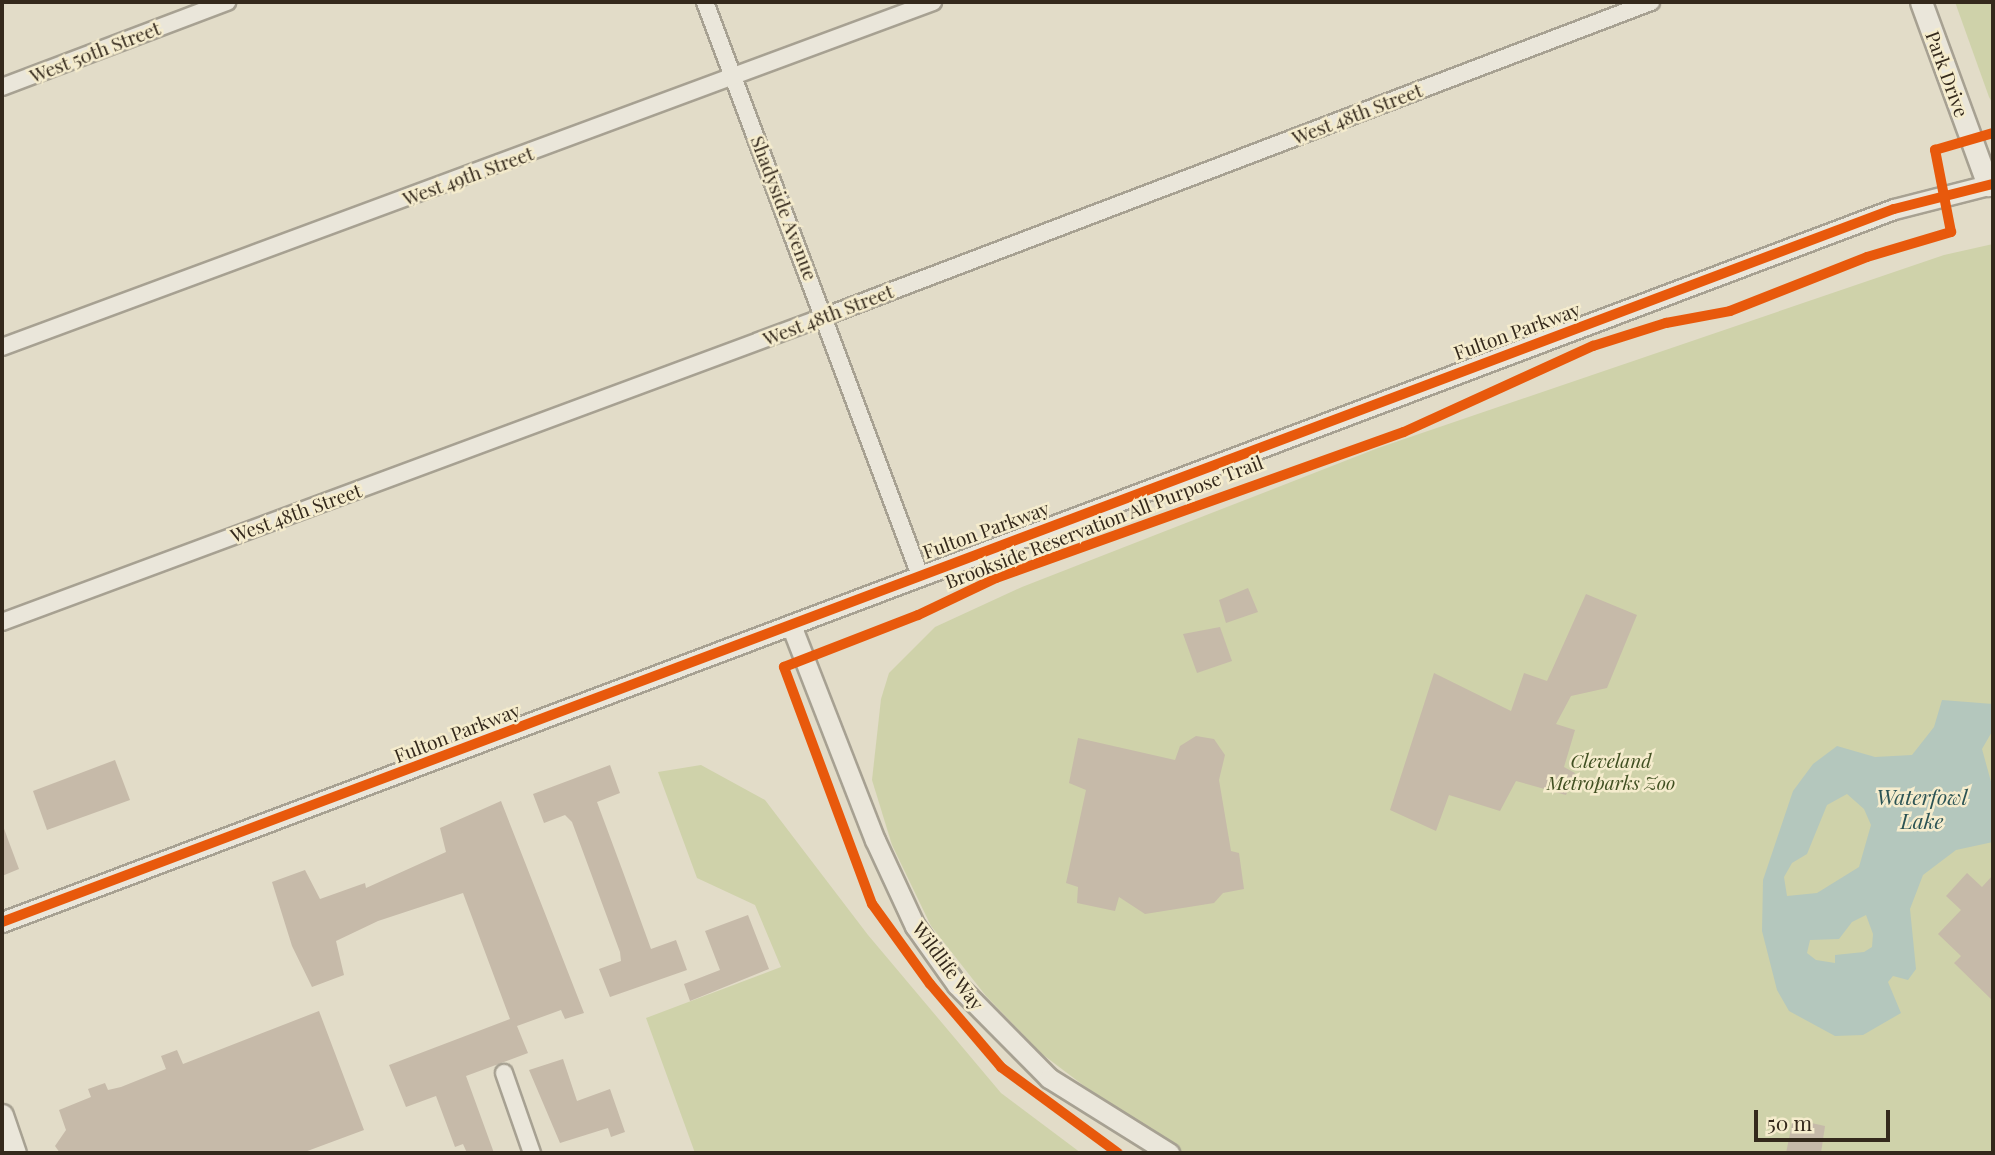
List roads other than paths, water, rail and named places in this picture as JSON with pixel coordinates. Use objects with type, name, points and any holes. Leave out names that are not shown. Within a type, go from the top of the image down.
[{"type":"main road","name":"Park Drive","points":[[1921,2],[1991,184]]},
{"type":"main road","points":[[2,1115],[15,1153]]},
{"type":"street","name":"West 50th Street","points":[[2,87],[227,2]]},
{"type":"street","name":"Shadyside Avenue","points":[[705,2],[826,316],[919,573]]},
{"type":"street","name":"West 49th Street","points":[[2,347],[734,78],[933,2]]},
{"type":"street","name":"West 48th Street","points":[[2,622],[826,316],[1651,2]]},
{"type":"street","name":"Fulton Parkway","points":[[2,922],[791,625],[919,573],[1894,209],[1991,184]]},
{"type":"street","name":"Wildlife Way","points":[[791,625],[875,840],[915,926],[957,985],[1049,1078],[1169,1153]]},
{"type":"street","points":[[503,1073],[532,1153]]},
{"type":"water","name":"Waterfowl Lake","points":[[1942,700],[1993,704],[1993,730],[1982,749],[1993,789],[1993,842],[1956,850],[1923,875],[1910,909],[1916,969],[1908,980],[1893,976],[1888,982],[1901,1013],[1863,1035],[1835,1036],[1789,1011],[1777,990],[1762,931],[1763,880],[1793,791],[1813,764],[1837,746],[1875,757],[1912,755],[1934,727]],"holes":[[[1847,794],[1864,809],[1871,825],[1859,867],[1817,893],[1787,896],[1784,877],[1792,863],[1807,854],[1827,805]],[[1866,915],[1873,934],[1872,947],[1864,952],[1835,955],[1835,963],[1816,960],[1807,953],[1810,940],[1839,939],[1852,922]]]},
{"type":"park label","name":"Cleveland Metroparks Zoo","points":[[1611,772]]}]
